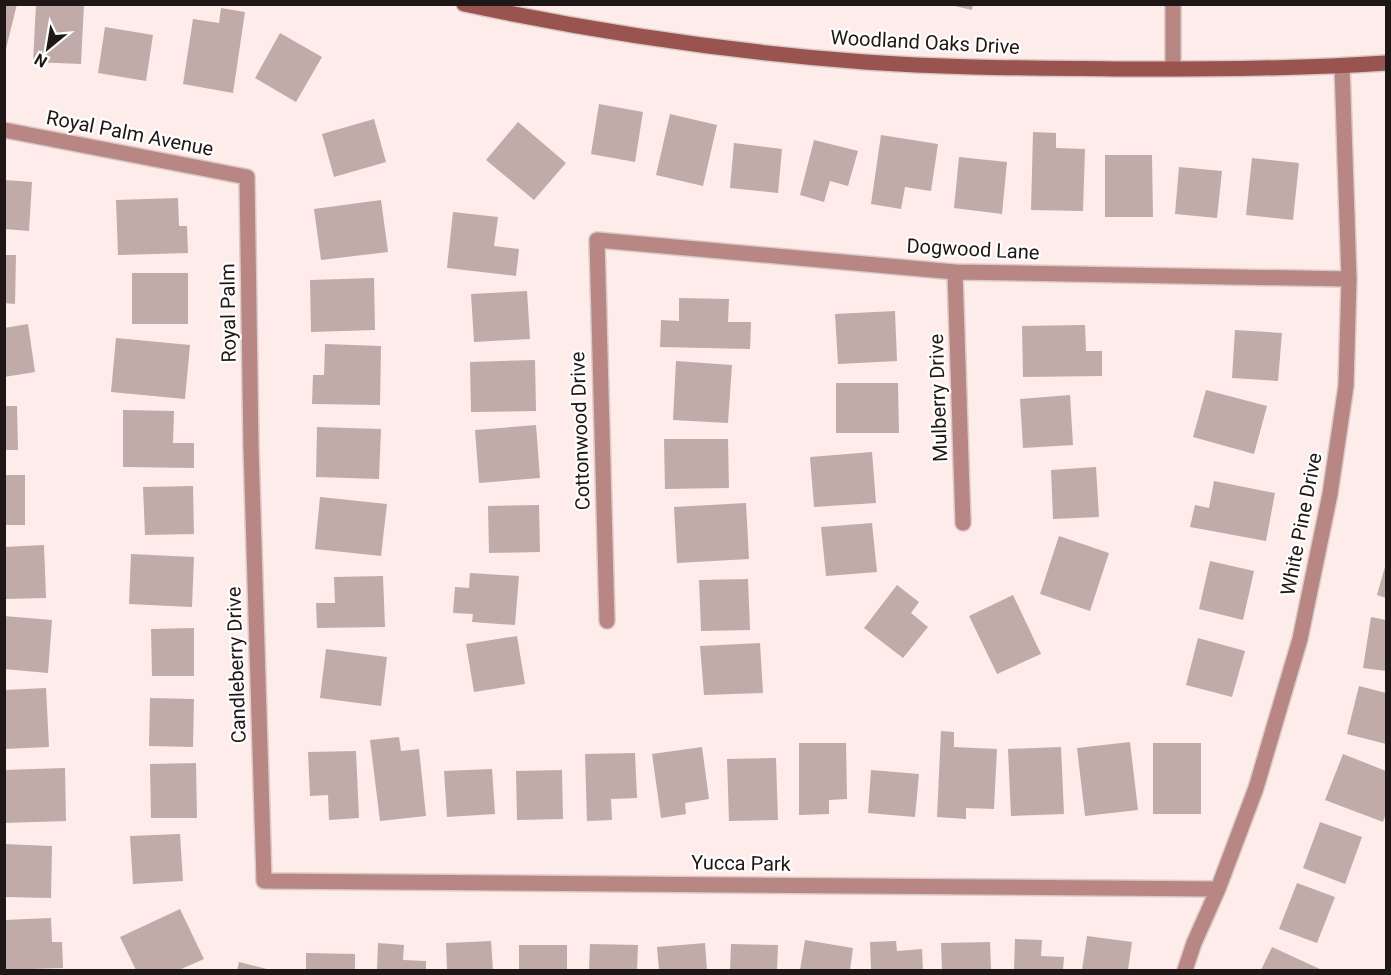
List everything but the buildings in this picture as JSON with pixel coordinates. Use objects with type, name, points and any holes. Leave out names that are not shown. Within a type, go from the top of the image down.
[{"type":"street","name":"Woodland Oaks Drive","points":[[464,4],[576,27],[713,46],[865,62],[1002,68],[1173,69],[1386,63]]},
{"type":"street","points":[[1173,4],[1173,69]]},
{"type":"street","name":"White Pine Drive","points":[[1185,970],[1256,788],[1302,628],[1330,494],[1346,386],[1349,279],[1342,66]]},
{"type":"street","name":"Royal Palm Avenue","points":[[4,129],[247,177]]},
{"type":"street","name":"Royal Palm","points":[[247,177],[251,447]]},
{"type":"street","name":"Dogwood Lane","points":[[597,240],[955,272],[1349,279]]},
{"type":"street","name":"Cottonwood Drive","points":[[597,240],[607,621]]},
{"type":"street","name":"Mulberry Drive","points":[[955,272],[963,523]]},
{"type":"street","name":"Candleberry Drive","points":[[251,447],[264,880]]},
{"type":"street","name":"Yucca Park","points":[[264,880],[1218,889]]}]
